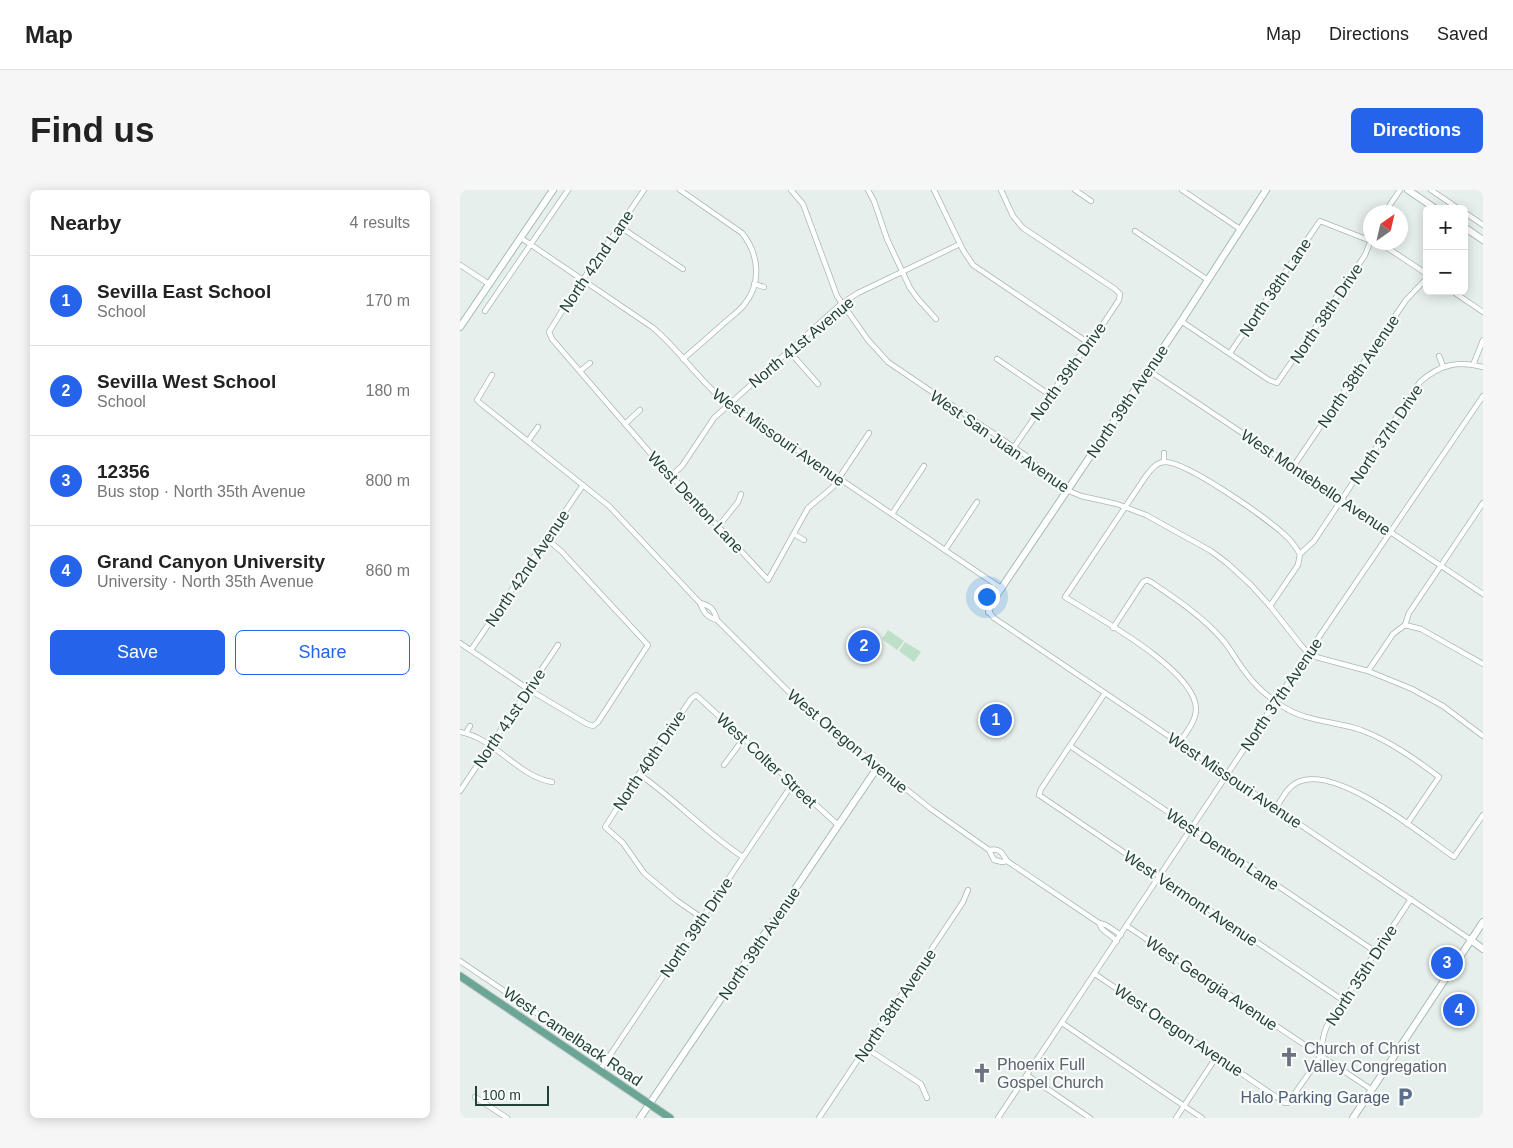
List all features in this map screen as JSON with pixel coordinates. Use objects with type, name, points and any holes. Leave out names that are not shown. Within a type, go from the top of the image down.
[{"type":"main road","name":"West Camelback Road","points":[[462,977],[670,1118]]},
{"type":"street","points":[[460,327],[553,190]]},
{"type":"street","points":[[485,312],[568,190]]},
{"type":"street","name":"North 42nd Lane","points":[[549,332],[644,190]]},
{"type":"street","points":[[680,190],[742,233],[750,242],[757,268],[753,291],[744,306],[683,359]]},
{"type":"street","name":"West San Juan Avenue","points":[[791,190],[803,204],[841,304],[868,340],[888,362],[1014,447],[1046,475],[1067,490],[1081,496],[1125,507],[1166,525],[1211,550],[1228,563],[1270,606],[1308,653],[1316,658],[1368,671],[1412,689],[1443,706],[1483,736]]},
{"type":"street","points":[[868,190],[874,201],[887,239],[903,272],[918,299],[936,319]]},
{"type":"street","points":[[934,190],[968,259],[980,270],[1090,344]]},
{"type":"street","name":"North 39th Drive","points":[[1001,190],[1013,216],[1023,228],[1120,294],[1119,300],[1090,344],[1068,368],[1014,447]]},
{"type":"street","points":[[1075,190],[1090,201]]},
{"type":"street","points":[[1182,190],[1240,229]]},
{"type":"street","name":"North 39th Avenue","points":[[989,612],[990,605],[1001,588],[1181,321],[1266,190]]},
{"type":"street","points":[[1390,205],[1400,190]]},
{"type":"street","points":[[1408,190],[1430,205]]},
{"type":"street","points":[[1431,190],[1453,205]]},
{"type":"street","points":[[1468,215],[1483,225]]},
{"type":"street","name":"North 38th Lane","points":[[1230,353],[1320,220],[1363,238]]},
{"type":"street","points":[[619,226],[683,270]]},
{"type":"street","points":[[1468,230],[1483,240]]},
{"type":"street","points":[[1135,231],[1208,280]]},
{"type":"street","name":"West Missouri Avenue","points":[[521,238],[652,327],[664,337],[712,391],[728,404],[1001,588]]},
{"type":"street","name":"North 41st Avenue","points":[[671,476],[682,466],[711,422],[728,404],[841,304],[858,293],[960,244]]},
{"type":"street","name":"North 38th Drive","points":[[1230,353],[1269,380],[1277,383],[1367,250]]},
{"type":"street","points":[[1391,250],[1423,271]]},
{"type":"street","points":[[460,265],[489,284]]},
{"type":"street","name":"North 38th Avenue","points":[[1293,467],[1406,300],[1423,282]]},
{"type":"street","points":[[754,284],[764,287]]},
{"type":"street","points":[[1458,295],[1483,312]]},
{"type":"street","points":[[1181,321],[1230,353]]},
{"type":"street","name":"West Denton Lane","points":[[549,332],[552,339],[625,424],[768,580],[794,534]]},
{"type":"street","points":[[1472,365],[1483,340]]},
{"type":"street","points":[[789,351],[818,384]]},
{"type":"street","points":[[1439,356],[1443,366],[1458,363],[1483,367]]},
{"type":"street","points":[[997,359],[1050,394]]},
{"type":"street","points":[[580,371],[590,363]]},
{"type":"street","name":"North 37th Drive","points":[[1270,606],[1298,565],[1300,554],[1314,541],[1420,382],[1443,366]]},
{"type":"street","name":"West Montebello Avenue","points":[[1148,370],[1483,594]]},
{"type":"street","name":"West Oregon Avenue","points":[[492,375],[477,400],[609,506],[700,603],[703,612],[708,617],[717,620],[794,696],[877,768],[931,810],[989,850],[994,860],[1007,861]]},
{"type":"street","name":"North 37th Avenue","points":[[998,1118],[1308,653],[1483,396]]},
{"type":"street","points":[[625,424],[640,410]]},
{"type":"street","points":[[528,441],[538,426]]},
{"type":"street","points":[[804,540],[794,534],[811,505],[830,490],[869,433]]},
{"type":"street","points":[[1164,453],[1164,462]]},
{"type":"street","points":[[1179,743],[1191,725],[1196,709],[1191,693],[1183,682],[1151,651],[1065,597],[1153,467],[1164,462],[1179,465],[1240,500],[1286,536],[1300,554]]},
{"type":"street","points":[[892,514],[924,466]]},
{"type":"street","name":"North 42nd Avenue","points":[[470,650],[583,485]]},
{"type":"street","points":[[718,527],[738,502],[741,494]]},
{"type":"street","points":[[944,550],[977,502]]},
{"type":"street","points":[[1368,671],[1394,634],[1406,626],[1409,613],[1483,503]]},
{"type":"street","points":[[1477,513],[1483,517]]},
{"type":"street","points":[[460,643],[528,689],[593,726],[609,706],[648,645],[562,552],[547,539]]},
{"type":"street","points":[[1113,628],[1143,582],[1147,580],[1186,606],[1214,630],[1230,649],[1246,674],[1260,690],[1276,702],[1291,712],[1306,718],[1342,725],[1379,738],[1405,753],[1439,777],[1407,824]]},
{"type":"street","name":"West Oregon Avenue","points":[[700,603],[710,606],[717,620]]},
{"type":"street","name":"West Missouri Avenue","points":[[989,612],[994,618],[1483,949]]},
{"type":"street","points":[[1406,626],[1421,629],[1483,664]]},
{"type":"street","name":"North 41st Drive","points":[[460,791],[558,645]]},
{"type":"street","points":[[1070,746],[1105,693]]},
{"type":"street","name":"West Colter Street","points":[[696,695],[838,825]]},
{"type":"street","name":"North 40th Drive","points":[[696,695],[691,699],[639,774],[605,827],[623,843],[644,873],[676,900],[702,918]]},
{"type":"street","points":[[1196,709],[1202,709]]},
{"type":"street","points":[[466,733],[470,726]]},
{"type":"street","points":[[460,732],[472,735],[536,777],[552,782]]},
{"type":"street","points":[[724,765],[744,738]]},
{"type":"street","name":"West Denton Lane","points":[[1070,746],[1376,952]]},
{"type":"street","name":"West Vermont Avenue","points":[[1070,746],[1041,789],[1039,795],[1344,1001]]},
{"type":"street","name":"North 39th Avenue","points":[[640,1118],[877,768]]},
{"type":"street","points":[[639,774],[662,791],[720,842],[743,857]]},
{"type":"street","points":[[1299,774],[1301,781]]},
{"type":"street","points":[[1276,808],[1295,783],[1316,778],[1350,789],[1373,801],[1454,858],[1483,815]]},
{"type":"street","name":"North 39th Drive","points":[[600,1070],[793,783]]},
{"type":"street","name":"West Oregon Avenue","points":[[989,850],[998,850],[1003,853],[1007,861],[1099,923],[1106,925],[1121,935]]},
{"type":"street","name":"North 38th Avenue","points":[[820,1118],[963,902],[968,890]]},
{"type":"street","name":"North 35th Drive","points":[[1288,1103],[1320,1055],[1325,1029],[1411,899]]},
{"type":"street","points":[[1353,1118],[1483,922]]},
{"type":"street","name":"West Oregon Avenue","points":[[1099,923],[1102,929],[1117,940]]},
{"type":"street","name":"West Georgia Avenue","points":[[1127,926],[1372,1090]]},
{"type":"street","name":"West Camelback Road","points":[[460,961],[606,1060]]},
{"type":"street","points":[[462,977],[471,968]]},
{"type":"street","name":"West Oregon Avenue","points":[[1095,974],[1285,1103],[1288,1103]]},
{"type":"street","points":[[1062,1023],[1202,1118]]},
{"type":"street","points":[[866,1048],[921,1084],[927,1098]]},
{"type":"street","points":[[1176,1118],[1218,1056]]},
{"type":"street","points":[[1027,1075],[1090,1118]]},
{"type":"street","points":[[475,1097],[507,1118]]},
{"type":"street","points":[[497,1118],[500,1113]]},
{"type":"green space","points":[[888,630],[904,641],[897,650],[882,639]]},
{"type":"green space","points":[[905,642],[921,652],[914,662],[899,651]]},
{"type":"place","name":"Sevilla West School","points":[[864,646]]},
{"type":"place","name":"Sevilla East School","points":[[996,720]]},
{"type":"place","name":"12356","points":[[1447,963]]},
{"type":"place","name":"Grand Canyon University","points":[[1459,1010]]},
{"type":"place","name":"Church of Christ Valley Congregation","points":[[1289,1057]]},
{"type":"place","name":"Phoenix Full Gospel Church","points":[[982,1073]]},
{"type":"place","name":"Halo Parking Garage","points":[[1405,1097]]}]
